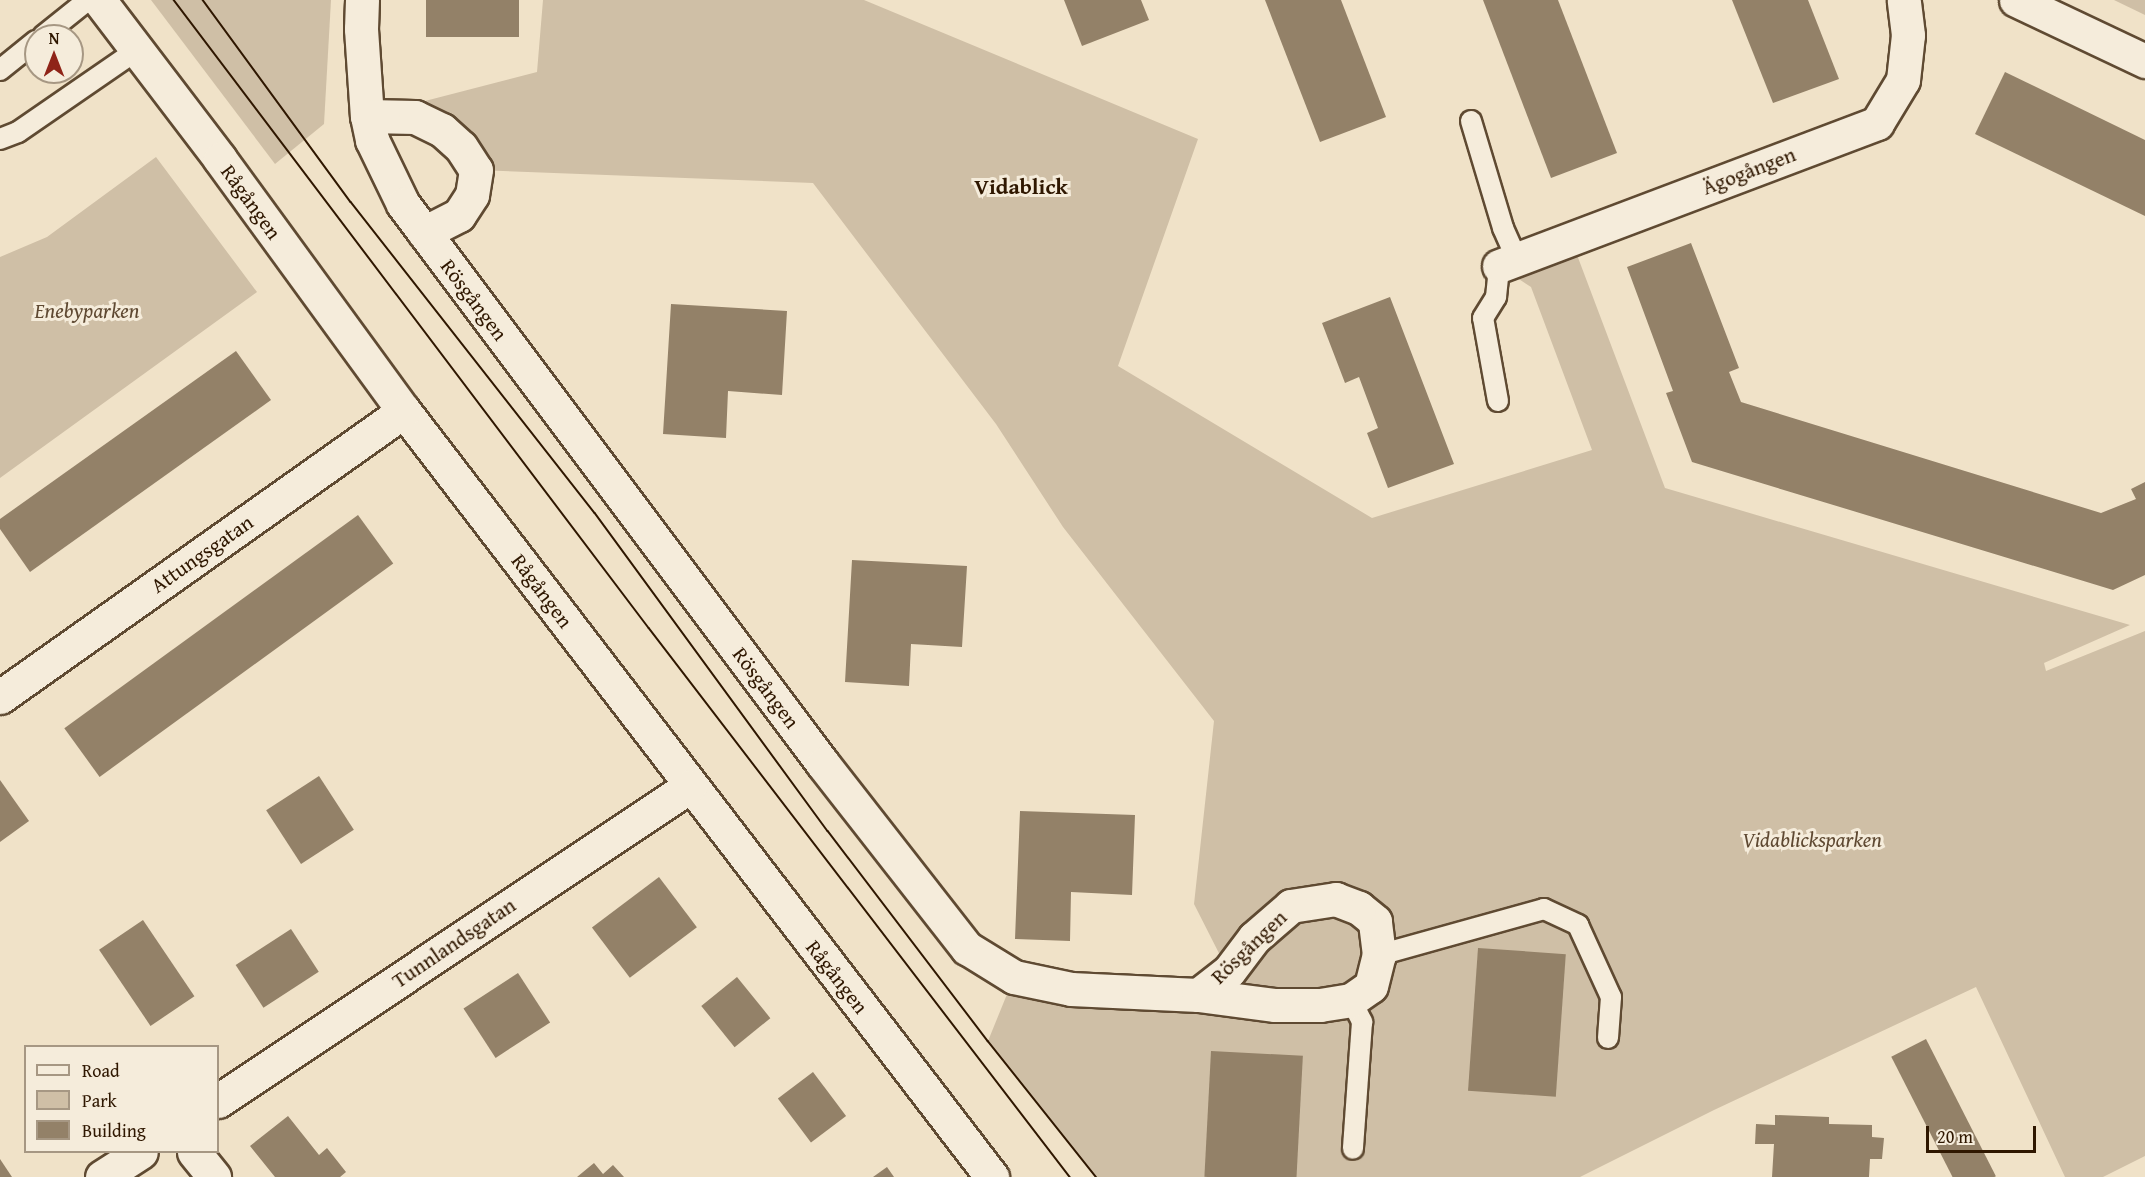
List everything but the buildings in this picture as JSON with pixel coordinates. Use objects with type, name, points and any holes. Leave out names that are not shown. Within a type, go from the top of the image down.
[{"type":"street","name":"Rågången","points":[[99,0],[404,411],[992,1177]]},
{"type":"street","name":"Rösgången","points":[[362,0],[361,29],[367,116],[372,141],[403,204],[823,764],[967,948],[1014,977],[1071,989],[1198,995],[1275,1005],[1320,1005],[1351,1000],[1371,986],[1379,955],[1375,921],[1359,908],[1336,899],[1291,906],[1254,938],[1229,971],[1198,995]]},
{"type":"street","name":"Ägogången","points":[[1508,263],[1877,123],[1903,80],[1908,35],[1904,0]]},
{"type":"street","points":[[2016,0],[2145,61]]},
{"type":"street","points":[[367,116],[416,117],[442,130],[461,147],[476,170],[471,195],[459,215],[424,233]]},
{"type":"street","name":"Attungsgatan","points":[[0,697],[404,411]]},
{"type":"street","name":"Tunnlandsgatan","points":[[219,1100],[690,786]]},
{"type":"street","points":[[102,1177],[139,1153]]},
{"type":"street","points":[[195,1153],[214,1177]]},
{"type":"lane","points":[[58,24],[88,0]]},
{"type":"lane","points":[[0,139],[18,132],[137,50]]},
{"type":"lane","points":[[0,70],[24,51]]},
{"type":"lane","points":[[1471,121],[1503,228],[1508,263],[1496,297],[1483,318],[1498,401]]},
{"type":"lane","points":[[1379,955],[1544,909],[1578,925],[1611,997],[1608,1038]]},
{"type":"lane","points":[[1351,1000],[1362,1022],[1353,1149]]},
{"type":"green space","points":[[151,0],[331,0],[324,124],[275,164]]},
{"type":"green space","name":"Vidablicksparken","points":[[543,0],[864,0],[1198,139],[1118,366],[1372,518],[1592,450],[1531,287],[1499,266],[1571,239],[1665,488],[2130,625],[2044,663],[2046,671],[2145,631],[2145,1156],[2103,1177],[2065,1177],[1976,987],[1714,1110],[1580,1177],[1096,1177],[988,1041],[1014,977],[1197,995],[1228,971],[1194,904],[1214,721],[1063,527],[996,424],[813,183],[476,170],[461,147],[367,116],[537,72]]},
{"type":"green space","points":[[2114,0],[2145,0],[2145,15]]},
{"type":"green space","name":"Enebyparken","points":[[156,157],[257,292],[0,478],[0,257],[47,237]]},
{"type":"tram line","points":[[174,0],[649,628],[1070,1177]]},
{"type":"tram line","points":[[203,0],[351,202],[595,513],[828,831],[988,1041],[1096,1177]]},
{"type":"district","name":"Vidablick","points":[[1021,187]]}]
